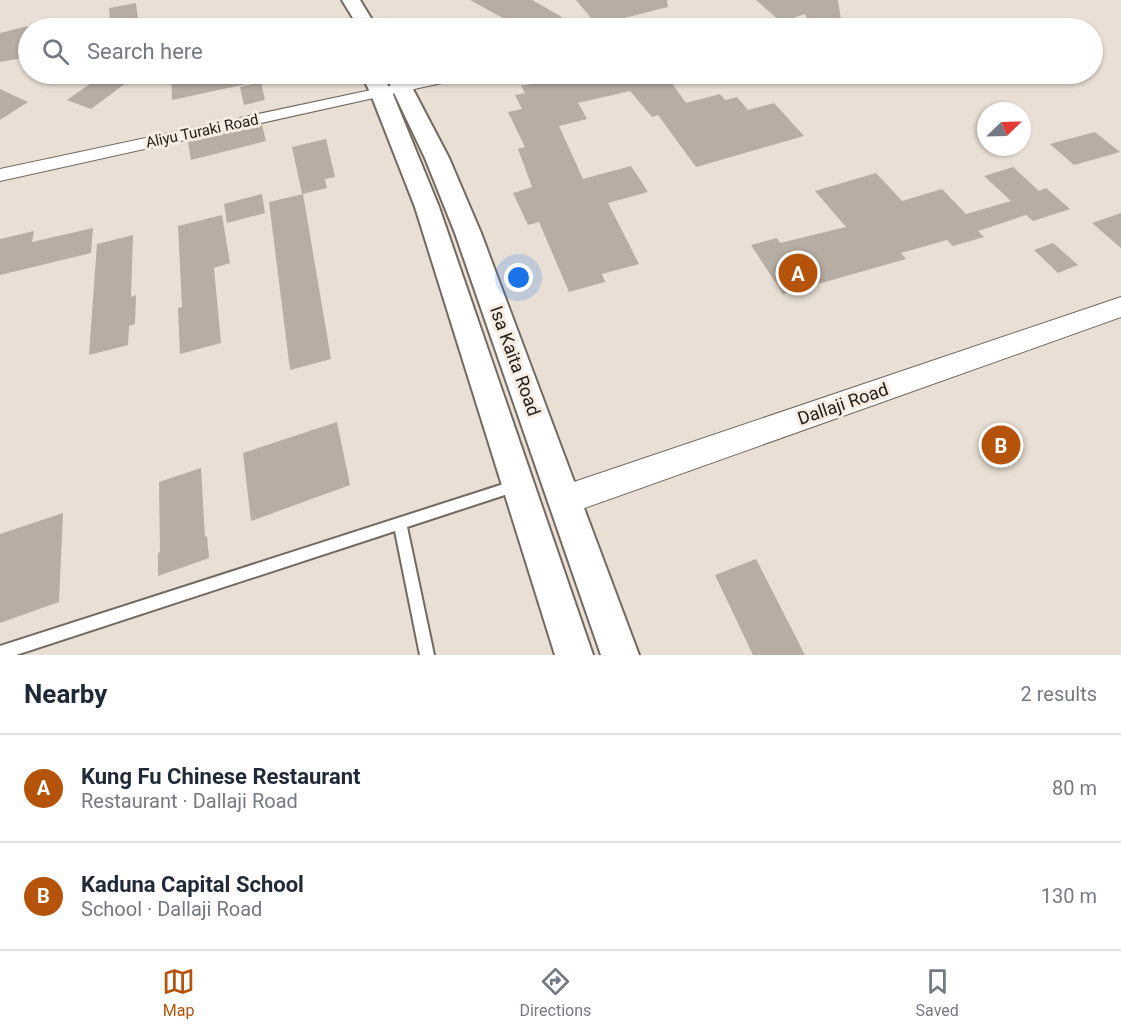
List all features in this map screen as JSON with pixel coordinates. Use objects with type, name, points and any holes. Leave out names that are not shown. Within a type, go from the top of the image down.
[{"type":"main road","points":[[351,0],[362,18]]},
{"type":"main road","name":"Isa Kaita Road","points":[[388,84],[574,655]]},
{"type":"main road","name":"Isa Kaita Road","points":[[388,84],[437,158],[468,233],[620,655]]},
{"type":"street","name":"Aliyu Turaki Road","points":[[0,175],[379,84]]},
{"type":"street","name":"Dallaji Road","points":[[565,500],[1121,307]]},
{"type":"lane","points":[[0,653],[519,485]]},
{"type":"lane","points":[[400,523],[427,655]]},
{"type":"building","points":[[470,0],[532,0],[562,17],[560,18],[503,18]]},
{"type":"building","points":[[576,0],[667,0],[668,7],[625,18],[591,18]]},
{"type":"building","points":[[756,0],[838,0],[841,18],[807,18],[805,14],[793,18],[776,18]]},
{"type":"building","points":[[136,3],[138,18],[110,18],[109,8]]},
{"type":"building","points":[[18,28],[18,59],[0,62],[0,33]]},
{"type":"building","points":[[90,84],[125,84],[91,109],[67,100]]},
{"type":"building","points":[[171,84],[247,84],[172,100]]},
{"type":"building","points":[[261,84],[265,100],[244,105],[240,87]]},
{"type":"building","points":[[531,84],[672,84],[686,103],[720,94],[725,100],[737,97],[748,110],[774,103],[804,136],[696,167],[658,115],[652,117],[630,91],[578,103],[587,119],[559,126],[583,179],[631,166],[648,192],[608,203],[639,264],[602,274],[605,282],[569,292],[539,222],[528,225],[513,193],[532,187],[518,149],[525,147],[508,112],[522,109],[515,95],[525,93],[521,86]]},
{"type":"building","points":[[0,89],[28,102],[0,120]]},
{"type":"building","points":[[262,125],[266,141],[191,160],[188,142]]},
{"type":"building","points":[[1095,132],[1120,152],[1074,165],[1050,144]]},
{"type":"building","points":[[326,139],[335,177],[325,179],[327,188],[302,194],[292,147]]},
{"type":"building","points":[[1013,167],[1039,191],[1046,188],[1070,209],[1033,221],[1026,215],[978,231],[984,237],[953,246],[947,240],[901,253],[906,259],[783,294],[751,245],[777,238],[780,243],[846,227],[815,191],[876,173],[902,201],[942,189],[966,214],[1011,201],[984,176]]},
{"type":"building","points":[[262,194],[265,213],[227,223],[224,204]]},
{"type":"building","points":[[303,194],[331,359],[290,370],[269,202]]},
{"type":"building","points":[[1121,213],[1121,248],[1092,223]]},
{"type":"building","points":[[222,215],[230,263],[214,268],[221,343],[180,354],[178,308],[182,307],[178,226]]},
{"type":"building","points":[[93,228],[91,253],[0,275],[0,239],[34,231],[32,242]]},
{"type":"building","points":[[133,235],[131,297],[136,295],[135,324],[129,326],[128,345],[89,355],[97,244]]},
{"type":"building","points":[[1053,243],[1078,265],[1058,273],[1034,250]]},
{"type":"building","points":[[337,422],[350,485],[251,521],[243,453]]},
{"type":"building","points":[[201,468],[205,537],[207,536],[209,558],[158,576],[159,482]]},
{"type":"building","points":[[63,513],[59,602],[0,623],[0,534]]},
{"type":"building","points":[[756,559],[805,655],[753,655],[715,575]]},
{"type":"place","name":"Kung Fu Chinese Restaurant","points":[[798,273]]},
{"type":"place","name":"Kaduna Capital School","points":[[1001,445]]}]
